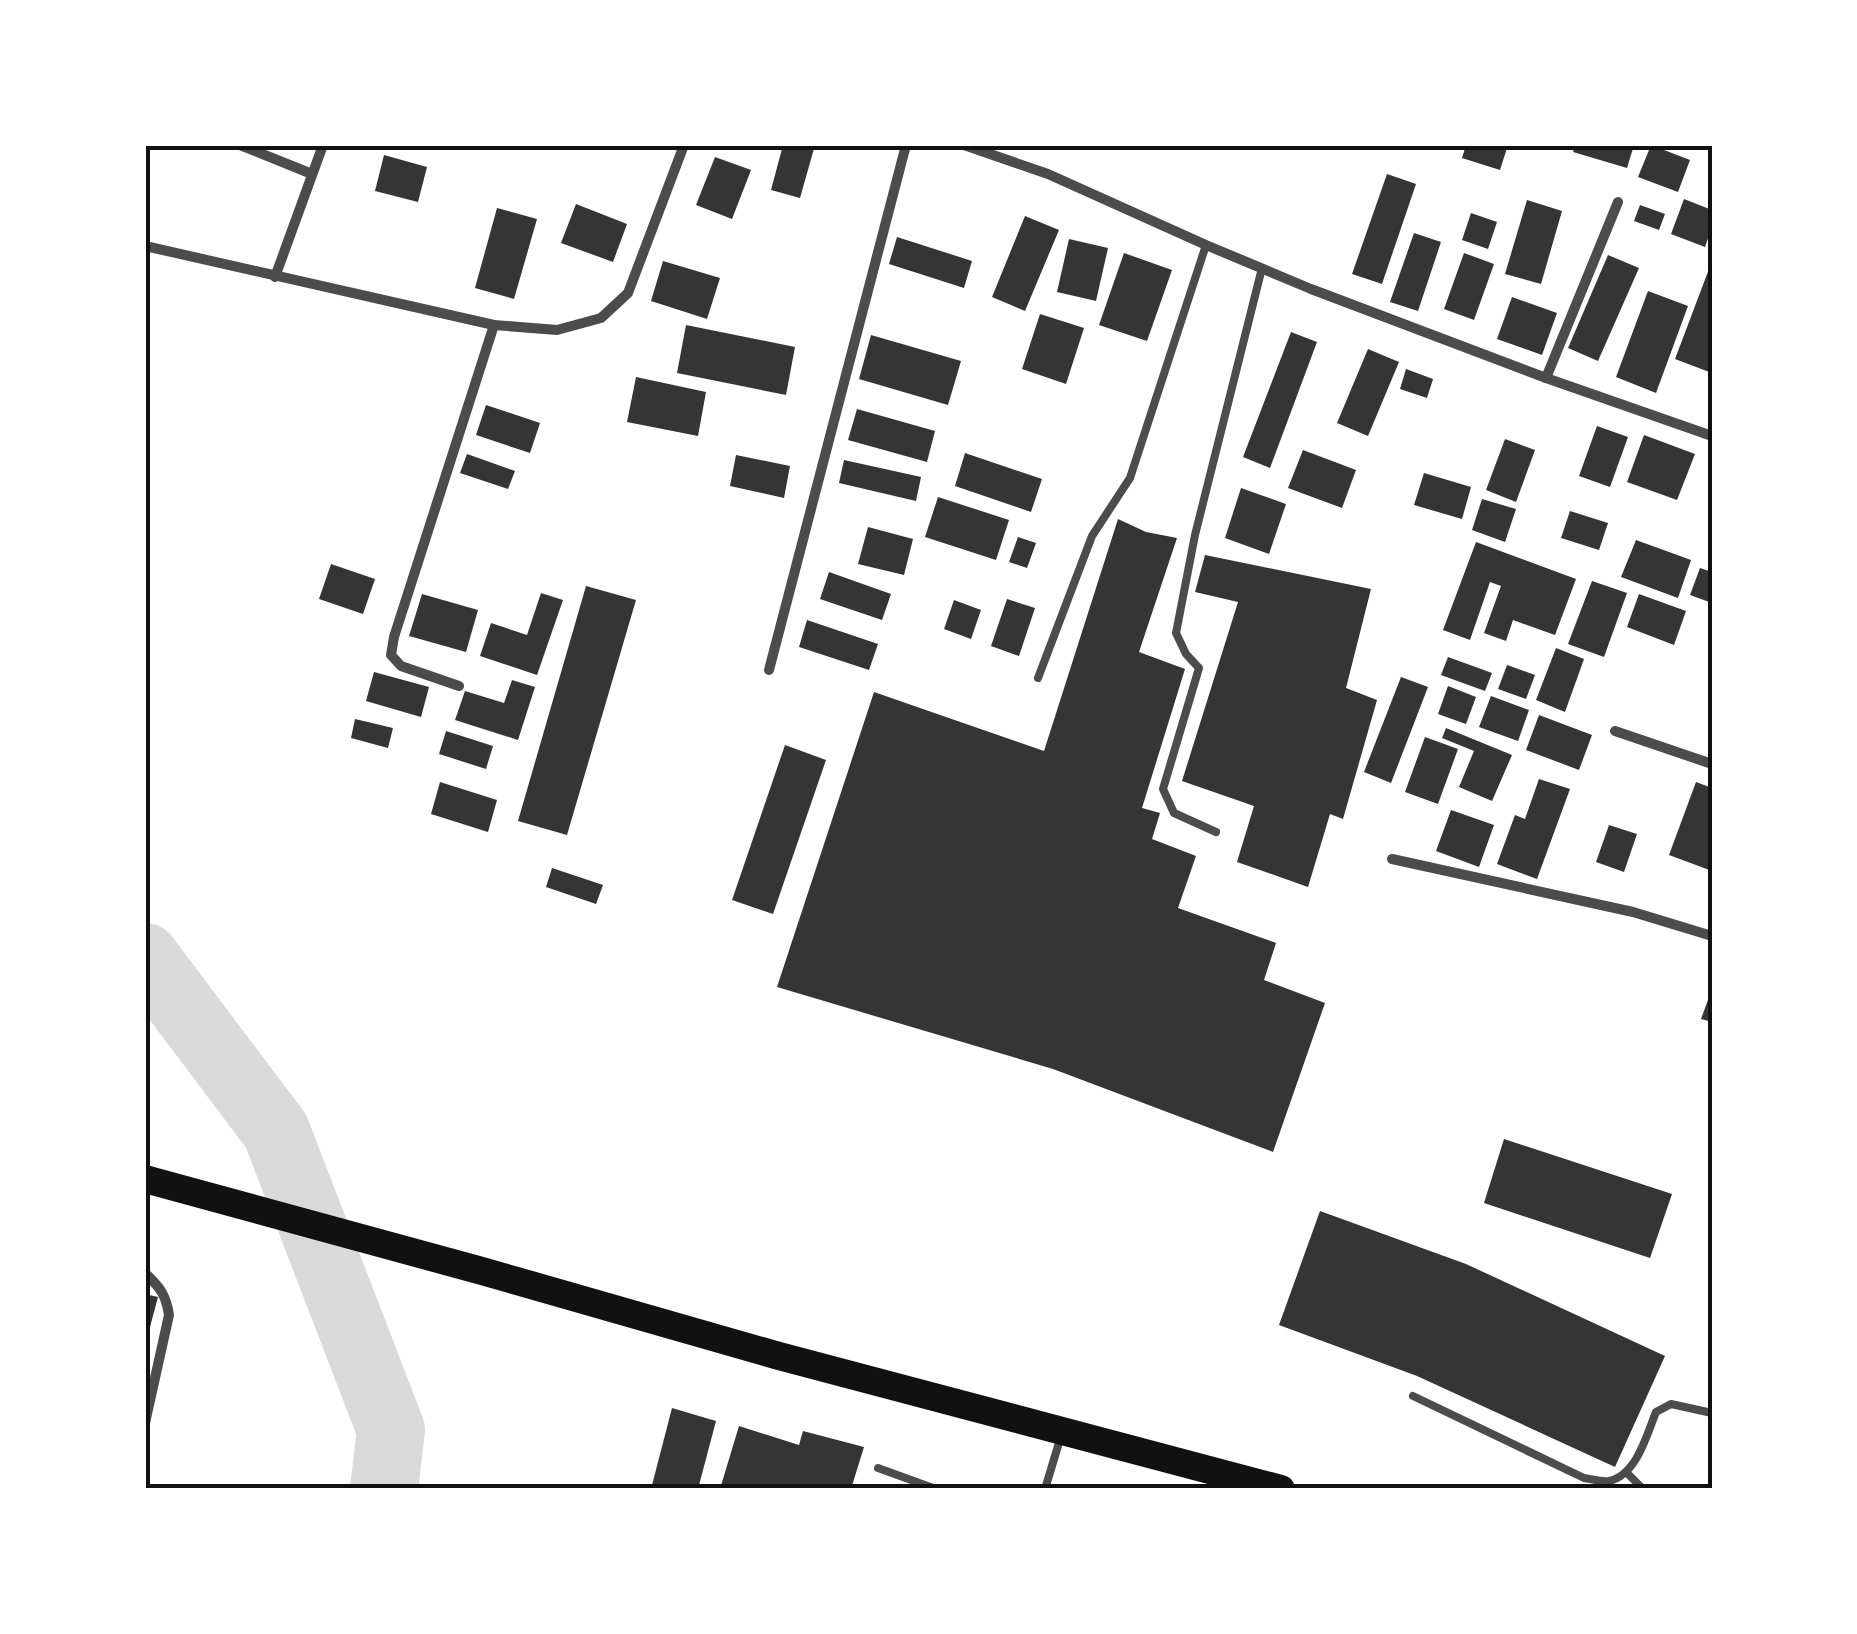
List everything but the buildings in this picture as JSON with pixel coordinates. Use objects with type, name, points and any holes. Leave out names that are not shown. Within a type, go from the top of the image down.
[{"type":"highway","points":[[145,1180],[1062,1431],[1216,1480],[1274,1488]]},
{"type":"street","points":[[240,145],[312,174]]},
{"type":"street","points":[[274,277],[323,145]]},
{"type":"street","points":[[145,246],[494,325],[557,330],[602,318],[628,293],[684,145]]},
{"type":"street","points":[[769,670],[906,145]]},
{"type":"street","points":[[964,145],[1048,174],[1262,268],[1546,378],[1712,436]]},
{"type":"street","points":[[1546,378],[1618,202]]},
{"type":"street","points":[[459,686],[401,666],[391,656],[494,325]]},
{"type":"street","points":[[1615,731],[1712,764]]},
{"type":"street","points":[[1392,859],[1633,912],[1712,936]]},
{"type":"street","points":[[145,1273],[162,1289],[169,1315],[145,1424]]},
{"type":"lane","points":[[1038,678],[1092,536],[1130,478],[1206,245]]},
{"type":"lane","points":[[1216,832],[1174,813],[1163,789],[1199,668],[1176,634],[1194,535],[1262,268]]},
{"type":"lane","points":[[1414,1396],[1584,1478],[1608,1481],[1626,1472],[1656,1412],[1671,1404],[1712,1413]]},
{"type":"lane","points":[[1045,1489],[1062,1431]]},
{"type":"lane","points":[[878,1468],[936,1489]]},
{"type":"lane","points":[[1626,1472],[1643,1489]]},
{"type":"waterway","points":[[145,957],[276,1131],[391,1430],[384,1489]]}]
